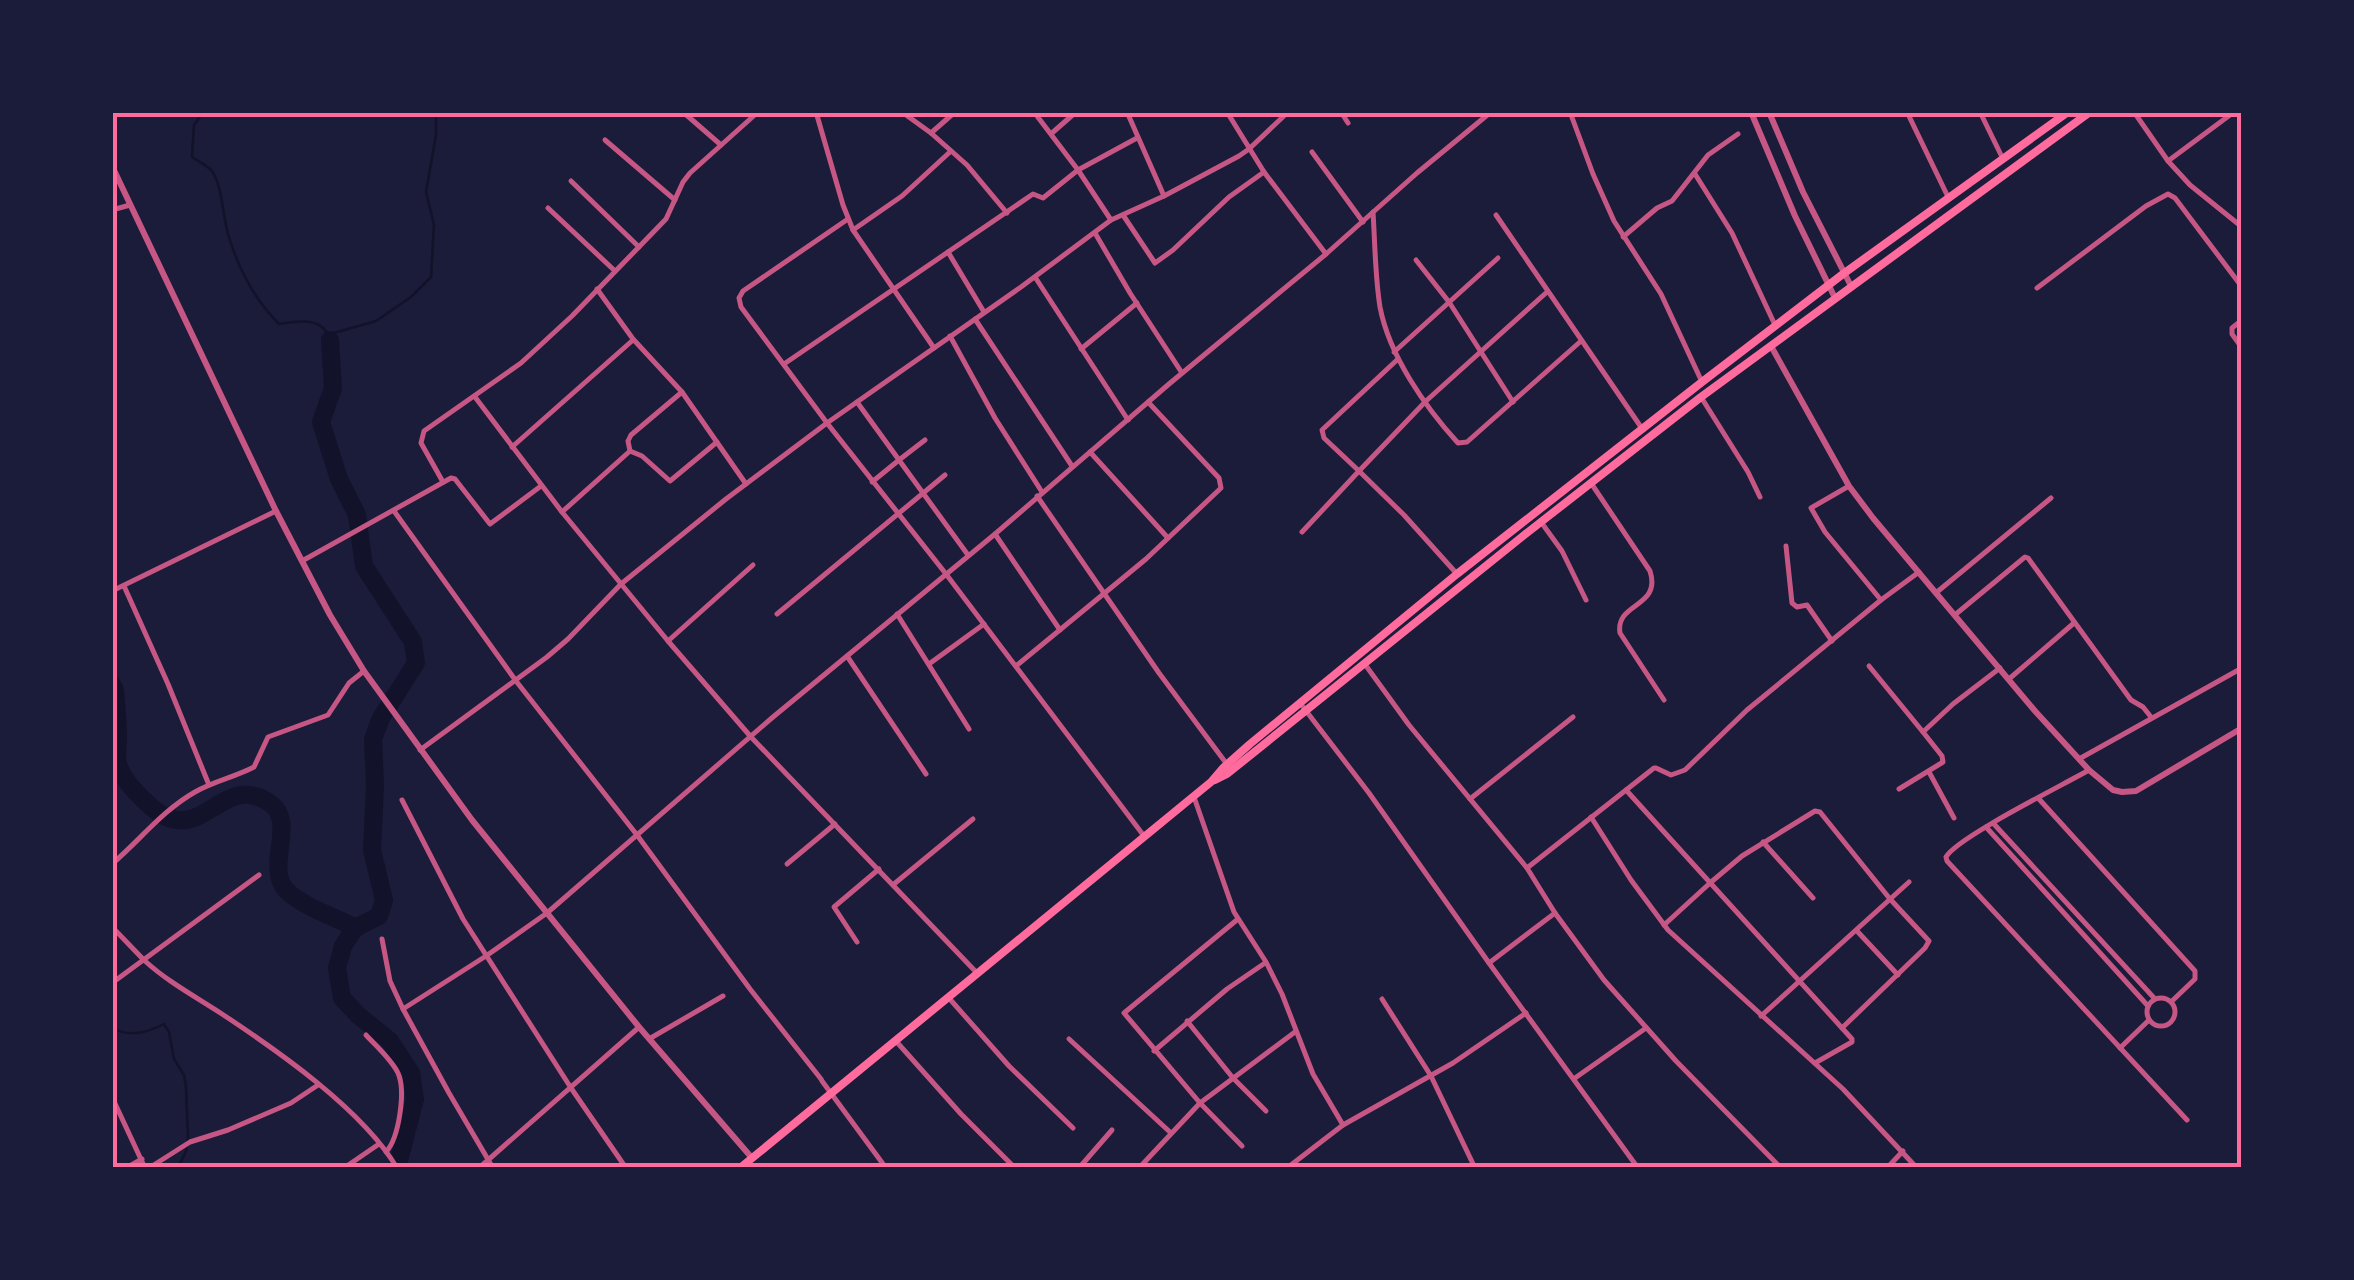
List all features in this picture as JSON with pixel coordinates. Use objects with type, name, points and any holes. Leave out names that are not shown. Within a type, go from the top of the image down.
[{"type":"main road","points":[[1211,782],[1227,774],[1457,574],[1591,483],[1700,397],[2090,112]]},
{"type":"main road","points":[[740,1168],[1211,782],[1227,764],[1364,663],[1541,522],[1552,507],[1702,382],[2063,114]]},
{"type":"main road","points":[[752,1158],[761,1168]]},
{"type":"street","points":[[683,112],[721,145]]},
{"type":"street","points":[[443,482],[422,443],[426,429],[521,363],[666,219],[690,174],[758,112]]},
{"type":"street","points":[[816,112],[853,230],[934,348]]},
{"type":"street","points":[[902,112],[978,176],[1007,213]]},
{"type":"street","points":[[931,134],[955,112]]},
{"type":"street","points":[[1034,112],[1112,220]]},
{"type":"street","points":[[1051,134],[1076,112]]},
{"type":"street","points":[[1127,112],[1164,196]]},
{"type":"street","points":[[1227,112],[1264,172],[1326,254]]},
{"type":"street","points":[[420,750],[568,639],[621,584],[826,422],[1112,220],[1249,149],[1288,112]]},
{"type":"street","points":[[1341,112],[1348,123]]},
{"type":"street","points":[[403,1009],[547,913],[1491,112]]},
{"type":"street","points":[[1570,112],[1593,174],[1623,237],[1661,294],[1702,382]]},
{"type":"street","points":[[1751,112],[1835,298]]},
{"type":"street","points":[[1769,112],[1850,286]]},
{"type":"street","points":[[1906,112],[1949,199]]},
{"type":"street","points":[[1980,112],[2003,159]]},
{"type":"street","points":[[2134,112],[2168,161],[2206,200],[2242,227]]},
{"type":"street","points":[[2168,161],[2234,112],[2242,122]]},
{"type":"street","points":[[1623,237],[1656,208],[1672,201],[1708,155],[1738,134]]},
{"type":"street","points":[[784,364],[1033,194],[1043,198],[1078,170],[1137,138]]},
{"type":"street","points":[[605,140],[675,200]]},
{"type":"street","points":[[853,230],[902,196],[951,151]]},
{"type":"street","points":[[1312,152],[1363,222]]},
{"type":"street","points":[[112,166],[276,511],[364,671],[472,820],[649,1040],[752,1158]]},
{"type":"street","points":[[1123,215],[1155,263],[1264,172]]},
{"type":"street","points":[[1695,174],[1732,233],[1776,326]]},
{"type":"street","points":[[571,181],[638,247]]},
{"type":"street","points":[[2037,288],[2165,194],[2174,198],[2242,288]]},
{"type":"street","points":[[112,210],[130,205]]},
{"type":"street","points":[[548,208],[615,271]]},
{"type":"street","points":[[1374,212],[1380,306],[1396,356],[1456,442],[1467,442],[1581,341]]},
{"type":"street","points":[[1496,215],[1643,430]]},
{"type":"street","points":[[848,219],[743,291],[739,298],[747,318],[1144,836]]},
{"type":"street","points":[[1095,233],[1182,372]]},
{"type":"street","points":[[948,252],[984,312]]},
{"type":"street","points":[[1457,574],[1324,438],[1322,430],[1498,258]]},
{"type":"street","points":[[1416,260],[1449,302],[1513,402]]},
{"type":"street","points":[[1035,277],[1128,420]]},
{"type":"street","points":[[597,289],[633,339],[682,392],[746,484]]},
{"type":"street","points":[[1302,532],[1426,402],[1548,292]]},
{"type":"street","points":[[1081,349],[1137,304]]},
{"type":"street","points":[[975,319],[1072,466]]},
{"type":"street","points":[[2242,320],[2232,328],[2232,334],[2242,348]]},
{"type":"street","points":[[950,336],[1040,494],[1159,673],[1227,764]]},
{"type":"street","points":[[512,447],[633,339]]},
{"type":"street","points":[[1772,346],[1849,486],[2000,668],[2103,783],[2122,792],[2143,788],[2242,728]]},
{"type":"street","points":[[630,451],[630,436],[682,392]]},
{"type":"street","points":[[475,397],[562,512],[751,737],[978,973]]},
{"type":"street","points":[[1700,397],[1760,497]]},
{"type":"street","points":[[857,402],[968,555]]},
{"type":"street","points":[[1016,666],[1169,539],[1222,485],[1148,402]]},
{"type":"street","points":[[872,482],[925,440]]},
{"type":"street","points":[[630,451],[642,456],[670,481],[718,442]]},
{"type":"street","points":[[562,512],[630,451]]},
{"type":"street","points":[[1090,452],[1169,539]]},
{"type":"street","points":[[777,614],[945,475]]},
{"type":"street","points":[[302,560],[451,478],[490,524],[541,486]]},
{"type":"street","points":[[1591,483],[1650,571],[1653,580],[1648,597],[1620,620],[1619,626],[1664,700]]},
{"type":"street","points":[[1849,486],[1811,508],[1825,532],[1881,600]]},
{"type":"street","points":[[1937,592],[2052,498]]},
{"type":"street","points":[[112,591],[276,511]]},
{"type":"street","points":[[394,511],[516,681],[637,835],[886,1168]]},
{"type":"street","points":[[1541,522],[1562,551],[1586,600]]},
{"type":"street","points":[[995,534],[1060,630]]},
{"type":"street","points":[[1786,546],[1792,603],[1797,607],[1808,604],[1832,642]]},
{"type":"street","points":[[1956,614],[2026,557],[2030,559],[2130,700],[2143,706],[2151,717]]},
{"type":"street","points":[[668,641],[753,565]]},
{"type":"street","points":[[1527,868],[1655,768],[1671,775],[1686,770],[1747,710],[1919,572]]},
{"type":"street","points":[[124,586],[209,784]]},
{"type":"street","points":[[898,614],[969,729]]},
{"type":"street","points":[[930,664],[984,624]]},
{"type":"street","points":[[2009,678],[2074,624]]},
{"type":"street","points":[[847,656],[926,774]]},
{"type":"street","points":[[1364,663],[1409,726],[1527,868],[1604,980],[1781,1168]]},
{"type":"street","points":[[1869,666],[1943,760],[1941,765],[1899,788]]},
{"type":"street","points":[[1923,732],[2000,668]]},
{"type":"street","points":[[2079,759],[2242,668]]},
{"type":"street","points":[[112,864],[168,810],[209,784],[254,767],[265,740],[273,734],[328,715],[349,683],[364,671]]},
{"type":"street","points":[[1303,706],[1370,793],[1638,1168]]},
{"type":"street","points":[[1470,799],[1574,717]]},
{"type":"street","points":[[2089,770],[1950,850],[1947,861],[2186,1120]]},
{"type":"street","points":[[1929,772],[1954,818]]},
{"type":"street","points":[[1626,790],[1852,1038],[1852,1042],[1816,1064]]},
{"type":"street","points":[[1194,796],[1238,919],[1266,962],[1313,1074],[1343,1126]]},
{"type":"street","points":[[2039,799],[2196,973],[2195,979],[2172,1002]]},
{"type":"street","points":[[402,800],[463,919],[626,1168]]},
{"type":"street","points":[[1664,926],[1710,883],[1763,842],[1817,811],[1929,943],[1842,1028]]},
{"type":"street","points":[[1590,817],[1664,926],[1816,1064],[1917,1168]]},
{"type":"street","points":[[894,884],[973,819]]},
{"type":"street","points":[[787,864],[835,824]]},
{"type":"street","points":[[1990,825],[2155,999]]},
{"type":"street","points":[[1990,825],[2148,1006]]},
{"type":"street","points":[[1763,842],[1813,898]]},
{"type":"street","points":[[858,942],[834,907],[879,869]]},
{"type":"street","points":[[112,983],[259,875]]},
{"type":"street","points":[[1760,1016],[1910,882]]},
{"type":"street","points":[[1489,963],[1555,914]]},
{"type":"street","points":[[1238,919],[1124,1013],[1242,1146]]},
{"type":"street","points":[[112,927],[144,960],[266,1043],[318,1085],[352,1115],[397,1168]]},
{"type":"street","points":[[1857,931],[1898,975]]},
{"type":"street","points":[[382,939],[390,981],[403,1009],[494,1168]]},
{"type":"street","points":[[1154,1051],[1227,989],[1266,962]]},
{"type":"street","points":[[649,1040],[723,996]]},
{"type":"street","points":[[948,997],[992,1048],[1073,1128]]},
{"type":"street","points":[[1382,999],[1431,1076],[1476,1168]]},
{"type":"street","points":[[2155,999],[2172,1002],[2176,1010],[2171,1024],[2157,1026],[2149,1020],[2148,1006],[2155,999]]},
{"type":"street","points":[[1287,1168],[1343,1126],[1431,1076],[1526,1013]]},
{"type":"street","points":[[2120,1048],[2149,1020]]},
{"type":"street","points":[[1188,1021],[1266,1112]]},
{"type":"street","points":[[479,1168],[639,1027]]},
{"type":"street","points":[[1574,1078],[1646,1028]]},
{"type":"street","points":[[1140,1168],[1200,1103],[1295,1032]]},
{"type":"street","points":[[366,1035],[400,1078],[396,1136],[389,1154]]},
{"type":"street","points":[[1069,1039],[1171,1133]]},
{"type":"street","points":[[895,1040],[1014,1168]]},
{"type":"street","points":[[112,1096],[147,1168],[190,1142],[290,1103],[318,1085]]},
{"type":"street","points":[[1078,1168],[1112,1130]]},
{"type":"street","points":[[344,1168],[379,1144]]},
{"type":"street","points":[[1887,1168],[1903,1151]]},
{"type":"street","points":[[126,1168],[142,1158]]},
{"type":"waterway","points":[[203,112],[194,125],[192,157],[215,177],[228,234],[248,282],[279,324],[316,324],[327,332],[330,340],[334,333],[376,321],[411,297],[431,277],[434,225],[426,192],[436,112]]},
{"type":"waterway","points":[[330,340],[333,388],[321,422],[339,479],[357,515],[364,566],[413,642],[416,663],[381,718],[373,739],[372,850],[384,900],[379,916],[355,928],[343,946],[337,968],[342,998],[390,1041],[411,1073],[415,1099],[397,1168]]},
{"type":"waterway","points":[[112,684],[118,763],[139,795],[166,817],[182,820],[197,817],[238,796],[253,796],[271,804],[281,822],[278,870],[287,891],[355,928]]},
{"type":"waterway","points":[[112,1028],[139,1033],[164,1024],[169,1032],[174,1059],[186,1087],[188,1138],[178,1168]]}]
